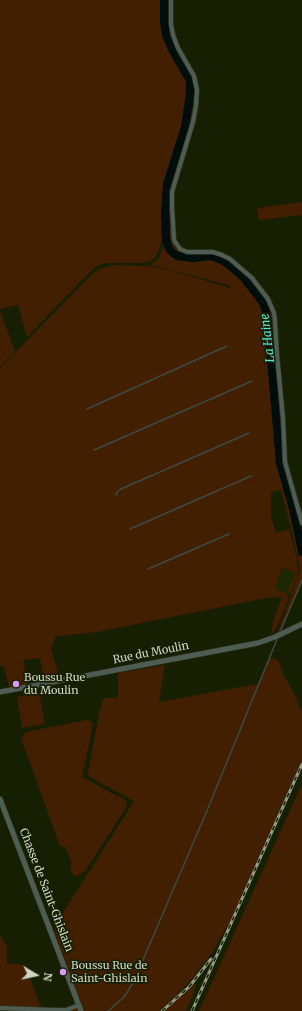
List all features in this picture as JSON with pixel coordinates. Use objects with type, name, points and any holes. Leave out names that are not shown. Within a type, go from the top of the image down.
[{"type":"street","points":[[171,0],[171,24],[173,35],[178,48],[194,76],[198,90],[193,122],[172,192],[174,240],[177,246],[187,252],[213,252],[222,254],[252,278],[268,299],[274,313],[275,322],[285,462],[302,523]]},
{"type":"street","name":"Rue du Moulin","points":[[0,692],[258,643],[285,633],[302,624]]},
{"type":"street","name":"Chasse de Saint-Ghislain","points":[[0,799],[80,1008]]},
{"type":"street","points":[[0,1008],[58,1010],[80,1008]]},
{"type":"shaded area","points":[[0,0],[162,0],[162,19],[165,36],[172,54],[189,82],[186,112],[166,182],[163,200],[163,228],[161,228],[161,243],[155,258],[143,263],[107,263],[99,265],[93,269],[27,337],[18,305],[0,309]]},
{"type":"shaded area","points":[[302,202],[302,215],[259,220],[257,208]]},
{"type":"shaded area","points":[[171,228],[174,243],[179,250],[214,253],[230,261],[250,278],[265,297],[271,309],[281,410],[283,456],[302,529],[302,583],[280,632],[278,632],[300,571],[281,490],[271,492],[271,516],[276,533],[289,529],[297,559],[298,571],[290,596],[288,590],[295,573],[282,568],[275,588],[286,593],[289,598],[276,629],[271,635],[273,622],[282,597],[261,599],[97,632],[56,636],[51,648],[60,681],[45,684],[40,658],[23,660],[28,687],[10,691],[4,667],[0,666],[0,368],[91,275],[99,269],[114,265],[147,266],[172,271],[227,287],[230,290],[231,288],[228,285],[150,265],[158,259],[162,250],[164,240],[163,229]]},
{"type":"shaded area","points":[[0,311],[15,351],[0,367]]},
{"type":"shaded area","points":[[283,568],[295,573],[288,590],[290,596],[289,598],[286,593],[275,588]]},
{"type":"shaded area","points":[[269,657],[278,660],[283,674],[296,697],[302,713],[302,759],[230,922],[211,954],[191,980],[159,1011],[84,1011],[55,933],[56,924],[134,801],[88,776],[99,713],[104,698],[118,698],[118,673],[165,665],[159,702],[258,684]]},
{"type":"shaded area","points":[[39,692],[45,724],[22,728],[17,697]]},
{"type":"shaded area","points":[[87,720],[91,721],[93,725],[82,777],[125,800],[127,805],[85,871],[77,876],[71,873],[70,868],[72,864],[65,847],[60,846],[21,738],[24,733],[31,731]]},
{"type":"shaded area","points":[[302,784],[302,1011],[199,1011]]},
{"type":"shaded area","points":[[0,934],[4,943],[7,944],[7,963],[25,965],[42,1010],[54,1010],[79,1005],[81,1011],[0,1011]]},
{"type":"shaded area","points":[[196,983],[193,995],[186,1011],[164,1011]]},
{"type":"waterway","name":"La Haine","points":[[164,0],[164,22],[166,35],[190,81],[190,93],[185,127],[167,184],[165,213],[168,247],[177,256],[193,258],[210,256],[228,264],[244,278],[264,305],[267,315],[280,463],[293,509],[302,552]]},
{"type":"waterway","points":[[87,409],[227,346]]},
{"type":"waterway","points":[[94,450],[252,381]]},
{"type":"waterway","points":[[116,495],[121,489],[249,433]]},
{"type":"waterway","points":[[130,529],[251,476]]},
{"type":"waterway","points":[[148,569],[229,534]]},
{"type":"waterway","points":[[280,632],[302,580]]},
{"type":"waterway","points":[[108,1011],[124,997],[133,983],[204,818],[278,637]]},
{"type":"railway","points":[[192,1011],[302,764]]},
{"type":"railway","points":[[162,1011],[189,987],[211,959]]},
{"type":"place","name":"Boussu Rue du Moulin","points":[[16,684]]},
{"type":"place","name":"Boussu Rue de Saint-Ghislain","points":[[63,972]]}]
